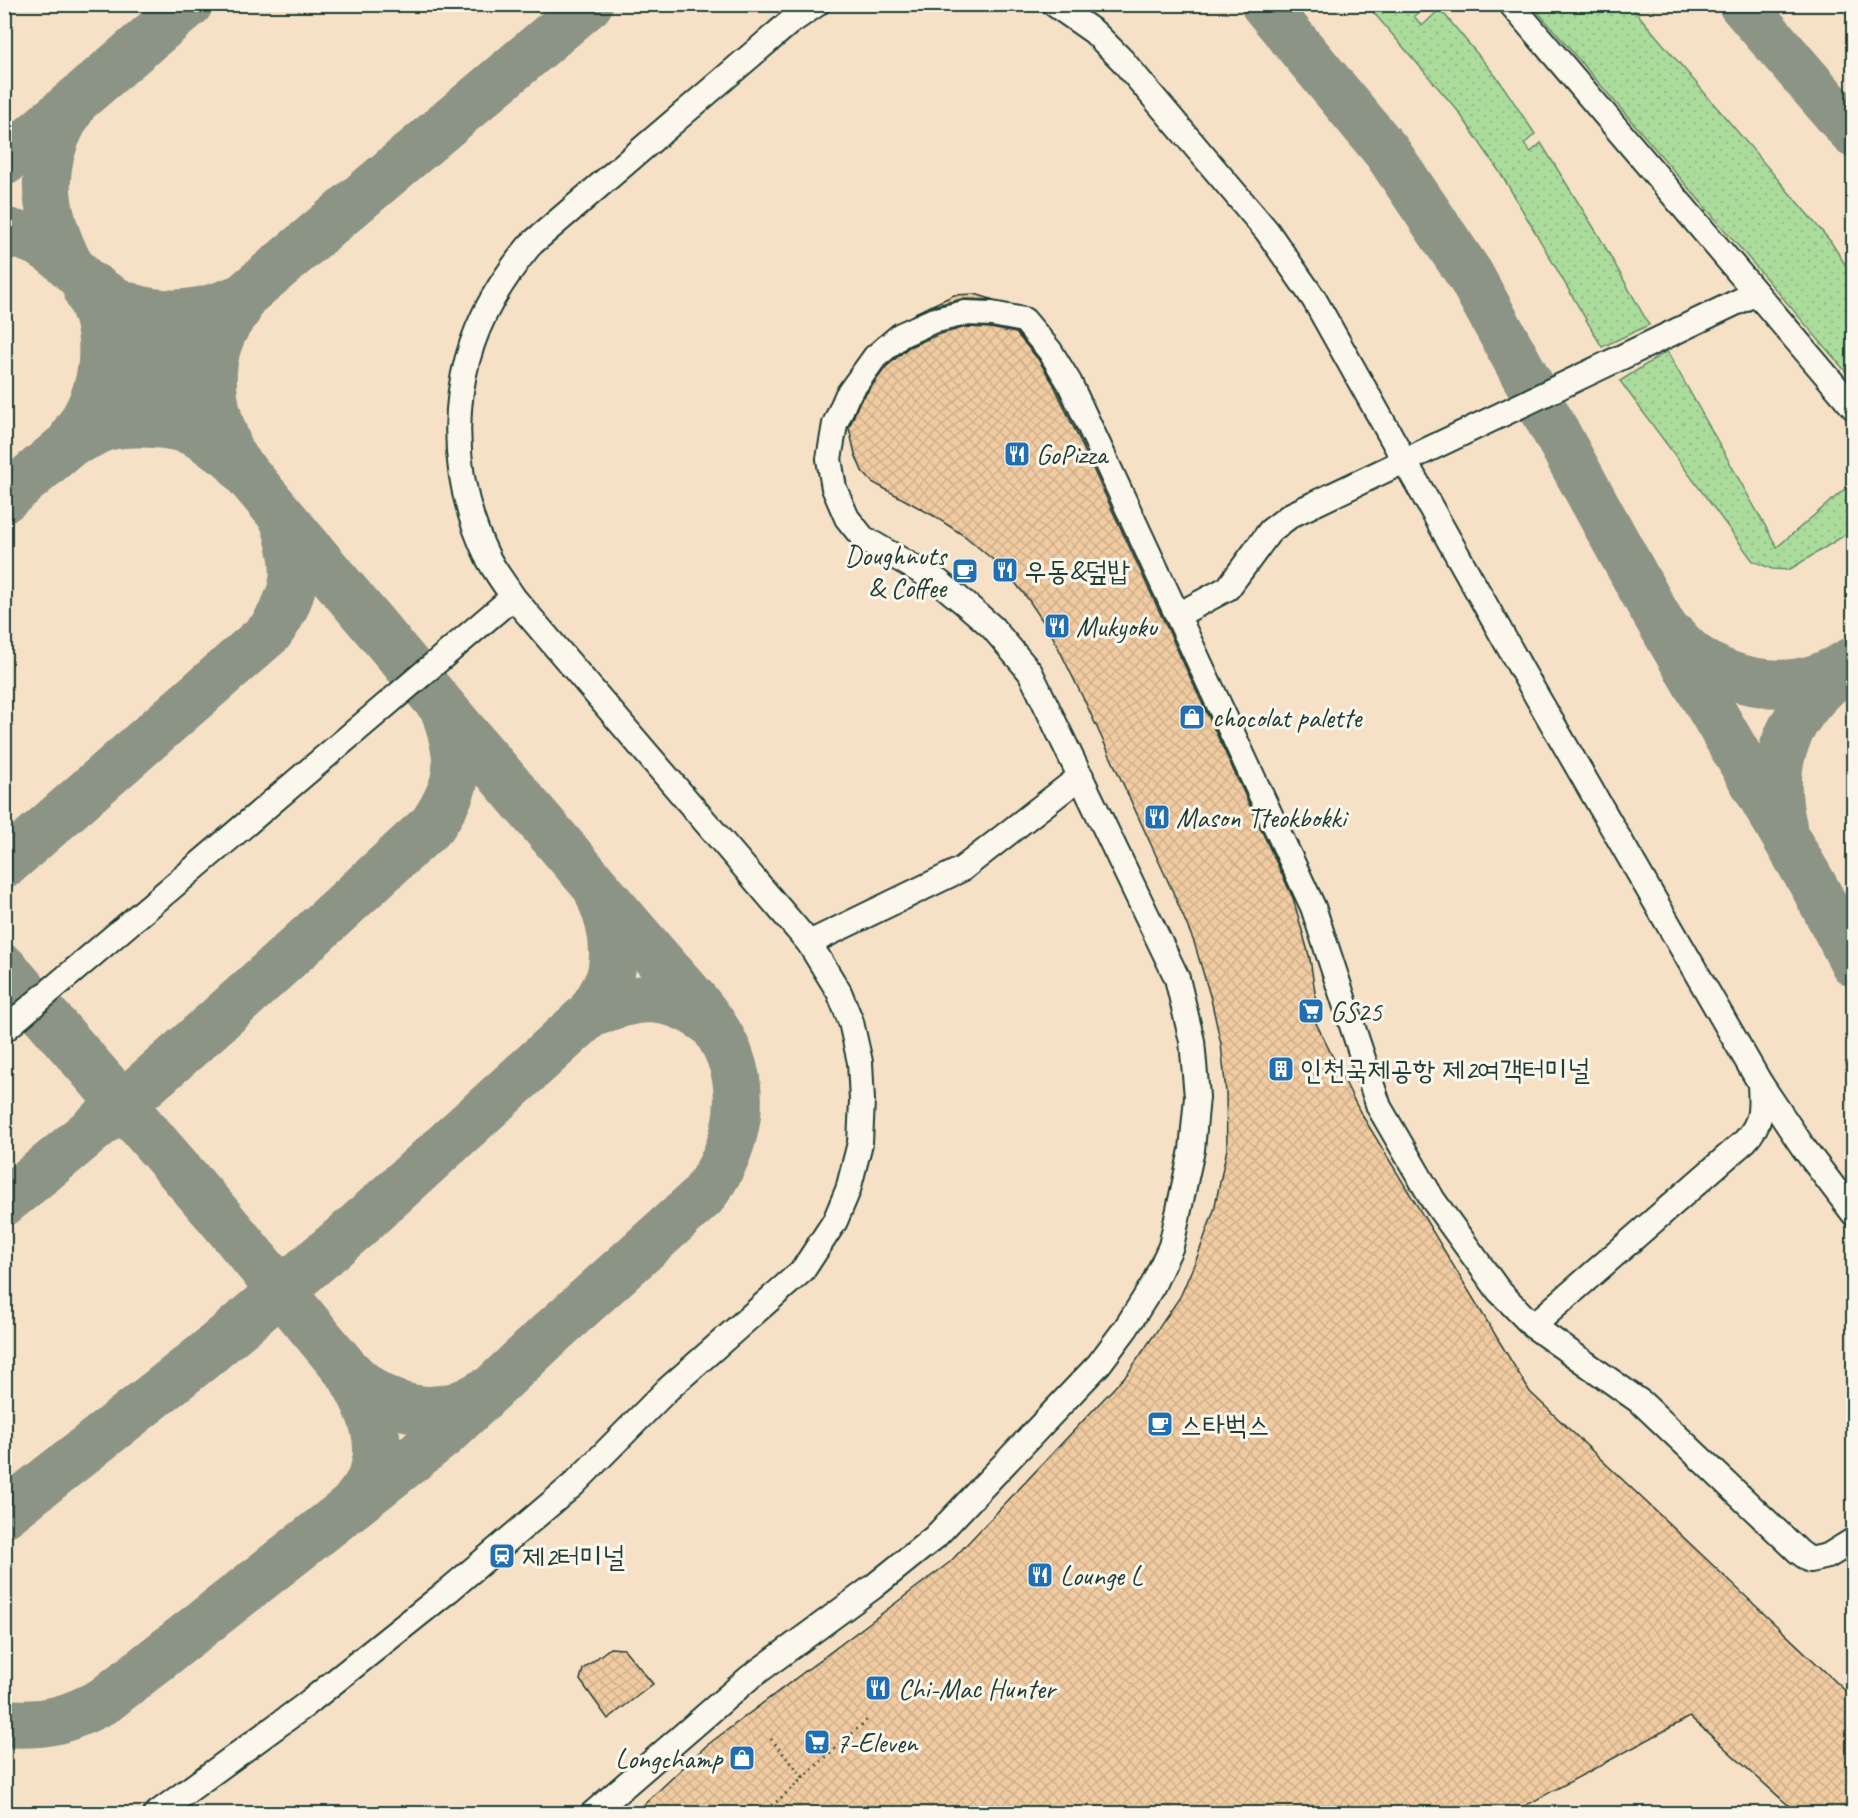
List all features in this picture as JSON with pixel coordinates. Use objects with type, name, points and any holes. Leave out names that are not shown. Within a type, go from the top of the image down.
[{"type":"lane","points":[[156,1814],[304,1706],[449,1590],[574,1484],[668,1389],[803,1270],[835,1221],[848,1190],[860,1143],[862,1101],[860,1062],[851,1022],[839,992],[809,943],[513,597],[489,560],[473,523],[465,495],[457,440],[459,403],[466,363],[491,300],[507,274],[530,245],[789,23],[817,4]]},
{"type":"lane","points":[[1054,4],[1094,32],[1122,60],[1267,231],[1314,299],[1524,674],[1760,1083],[1803,1146],[1850,1201]]},
{"type":"lane","points":[[1511,4],[1854,408]]},
{"type":"lane","points":[[1178,615],[1228,588],[1270,531],[1291,515],[1404,459],[1756,293]]},
{"type":"lane","points":[[592,1814],[749,1678],[873,1587],[935,1537],[1099,1364],[1126,1328],[1171,1246],[1192,1150],[1197,1097],[1192,1041],[1177,978],[1030,672],[992,627],[939,582],[863,538],[847,518],[834,488],[829,459],[835,423],[847,396],[874,357],[901,335],[932,321],[965,314],[992,314],[1024,320],[1050,351],[1069,382],[1313,907],[1379,1107],[1433,1200],[1499,1291],[1533,1326],[1642,1403],[1810,1560],[1828,1556],[1854,1540]]},
{"type":"lane","points":[[4,1030],[513,597]]},
{"type":"lane","points":[[809,943],[962,869],[1081,776]]},
{"type":"lane","points":[[1533,1326],[1745,1141],[1758,1123],[1761,1104],[1760,1083]]},
{"type":"lane","points":[[1745,1141],[1764,1136],[1775,1136],[1803,1146]]},
{"type":"path","points":[[763,1814],[867,1720]]},
{"type":"path","points":[[771,1739],[803,1778]]},
{"type":"shaded area","points":[[5,5],[1853,5],[1853,1813],[5,1814]]},
{"type":"green space","points":[[1367,5],[1427,5],[1414,16],[1422,26],[1440,9],[1499,80],[1535,134],[1524,144],[1531,152],[1541,143],[1599,236],[1649,325],[1602,347],[1503,177],[1458,111]]},
{"type":"green space","points":[[1532,5],[1630,5],[1831,242],[1853,277],[1853,380]]},
{"type":"green space","points":[[1838,5],[1853,5],[1853,23]]},
{"type":"green space","points":[[1667,351],[1777,547],[1853,482],[1853,530],[1789,570],[1772,569],[1753,561],[1620,381]]},
{"type":"building","points":[[975,294],[994,300],[962,299],[928,307],[954,295]]},
{"type":"building","name":"인천국제공항 제2여객터미널","points":[[966,327],[990,328],[1016,333],[1038,359],[1053,383],[1293,898],[1310,959],[1315,992],[1316,1023],[1359,1110],[1530,1392],[1854,1699],[1854,1814],[1798,1814],[1690,1717],[1510,1814],[634,1814],[706,1746],[950,1562],[1128,1373],[1180,1297],[1214,1210],[1227,1149],[1226,1093],[1221,1044],[1211,999],[1194,942],[1088,708],[1052,635],[1005,570],[966,537],[934,516],[872,482],[862,471],[855,454],[849,428],[859,403],[886,367],[909,347],[937,335]]},
{"type":"building","points":[[610,1648],[624,1649],[653,1684],[608,1719],[580,1680],[583,1669]]},
{"type":"taxiway","points":[[4,162],[189,4]]},
{"type":"taxiway","points":[[4,499],[589,4]]},
{"type":"taxiway","points":[[1264,4],[1387,152],[1470,275],[1650,604],[1815,888],[1854,963]]},
{"type":"taxiway","points":[[1742,4],[1854,134]]},
{"type":"taxiway","points":[[70,266],[53,226],[47,187],[52,148],[71,109]]},
{"type":"taxiway","points":[[4,231],[46,247],[62,258],[79,275],[476,746],[694,1000],[714,1026],[729,1054],[738,1092],[735,1129],[729,1147],[713,1181],[702,1197],[551,1333],[444,1434],[105,1700],[57,1720],[4,1723]]},
{"type":"taxiway","points":[[94,287],[126,305],[162,313],[199,311],[235,300]]},
{"type":"taxiway","points":[[75,433],[93,400],[102,364],[100,328],[96,310],[88,293]]},
{"type":"taxiway","points":[[227,443],[216,408],[213,374],[219,340],[238,309]]},
{"type":"taxiway","points":[[80,439],[115,425],[150,424],[193,432],[221,450]]},
{"type":"taxiway","points":[[4,865],[270,632],[287,604],[293,577],[292,550],[283,518]]},
{"type":"taxiway","points":[[1675,638],[1688,652],[1721,672],[1759,682],[1779,684],[1816,678],[1854,660]]},
{"type":"taxiway","points":[[1783,826],[1778,779],[1787,738],[1809,702],[1843,670]]},
{"type":"taxiway","points":[[4,1202],[169,1064],[433,824],[450,794],[456,768],[454,742],[444,709]]},
{"type":"taxiway","points":[[4,1514],[203,1357],[355,1228],[589,1015],[607,984],[613,963],[611,932],[599,894]]},
{"type":"taxiway","points":[[4,968],[219,1216],[344,1367],[359,1381],[391,1402],[409,1408],[427,1410],[464,1403],[483,1393]]},
{"type":"taxiway","points":[[589,1015],[621,1003],[650,999],[678,1005],[708,1021]]},
{"type":"taxiway","points":[[349,1372],[363,1397],[374,1425],[377,1454],[375,1468],[369,1482],[353,1505]]},
{"type":"place","name":"GoPizza","points":[[1017,454]]},
{"type":"place","name":"우동&덮밥","points":[[1005,570]]},
{"type":"place","name":"Doughnuts & Coffee","points":[[965,571]]},
{"type":"place","name":"Mukyoku","points":[[1057,626]]},
{"type":"place","name":"chocolat palette","points":[[1192,717]]},
{"type":"place","name":"Mason Tteokbokki","points":[[1157,817]]},
{"type":"place","name":"GS25","points":[[1311,1011]]},
{"type":"place","name":"인천국제공항 제2여객터미널","points":[[1281,1069]]},
{"type":"place","name":"스타벅스","points":[[1160,1424]]},
{"type":"place","name":"제2터미널","points":[[502,1556]]},
{"type":"place","name":"Lounge L","points":[[1040,1575]]},
{"type":"place","name":"Chi-Mac Hunter","points":[[878,1688]]},
{"type":"place","name":"7-Eleven","points":[[817,1742]]},
{"type":"place","name":"Longchamp","points":[[742,1758]]}]
